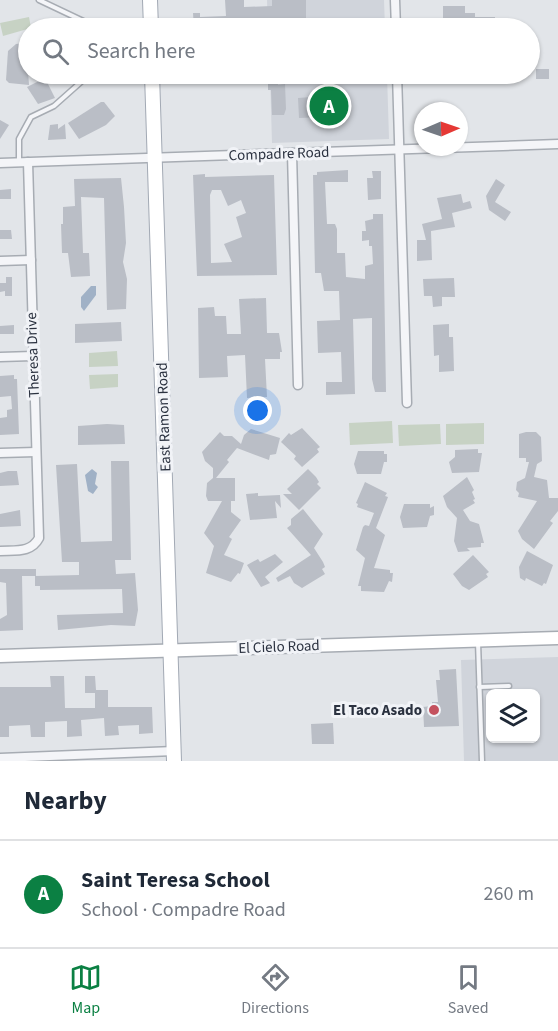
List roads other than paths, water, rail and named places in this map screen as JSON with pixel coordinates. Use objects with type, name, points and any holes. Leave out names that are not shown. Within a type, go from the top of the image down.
[{"type":"main road","points":[[150,0],[151,18]]},
{"type":"main road","name":"East Ramon Road","points":[[152,84],[174,756]]},
{"type":"main road","name":"El Cielo Road","points":[[0,656],[558,638]]},
{"type":"street","points":[[395,0],[396,18]]},
{"type":"street","points":[[397,84],[407,403]]},
{"type":"street","name":"Compadre Road","points":[[0,163],[558,144]]},
{"type":"street","points":[[292,153],[298,385]]},
{"type":"street","name":"Theresa Drive","points":[[0,551],[27,550],[34,546],[39,538],[31,260],[23,162]]},
{"type":"street","points":[[0,261],[31,260]]},
{"type":"street","points":[[0,357],[33,356]]},
{"type":"street","points":[[0,453],[36,452]]},
{"type":"street","points":[[0,758],[174,756]]},
{"type":"lane","points":[[39,0],[77,18]]},
{"type":"lane","points":[[23,162],[19,139],[31,117],[54,106],[79,84]]},
{"type":"lane","points":[[478,640],[482,761]]},
{"type":"lane","points":[[479,687],[509,686]]},
{"type":"water","points":[[91,286],[96,286],[96,295],[84,311],[81,307],[81,297]]},
{"type":"water","points":[[92,469],[97,473],[95,484],[98,487],[93,494],[88,491],[85,475]]},
{"type":"place","name":"Saint Teresa School","points":[[329,106]]},
{"type":"place","name":"El Taco Asado","points":[[434,710]]}]
